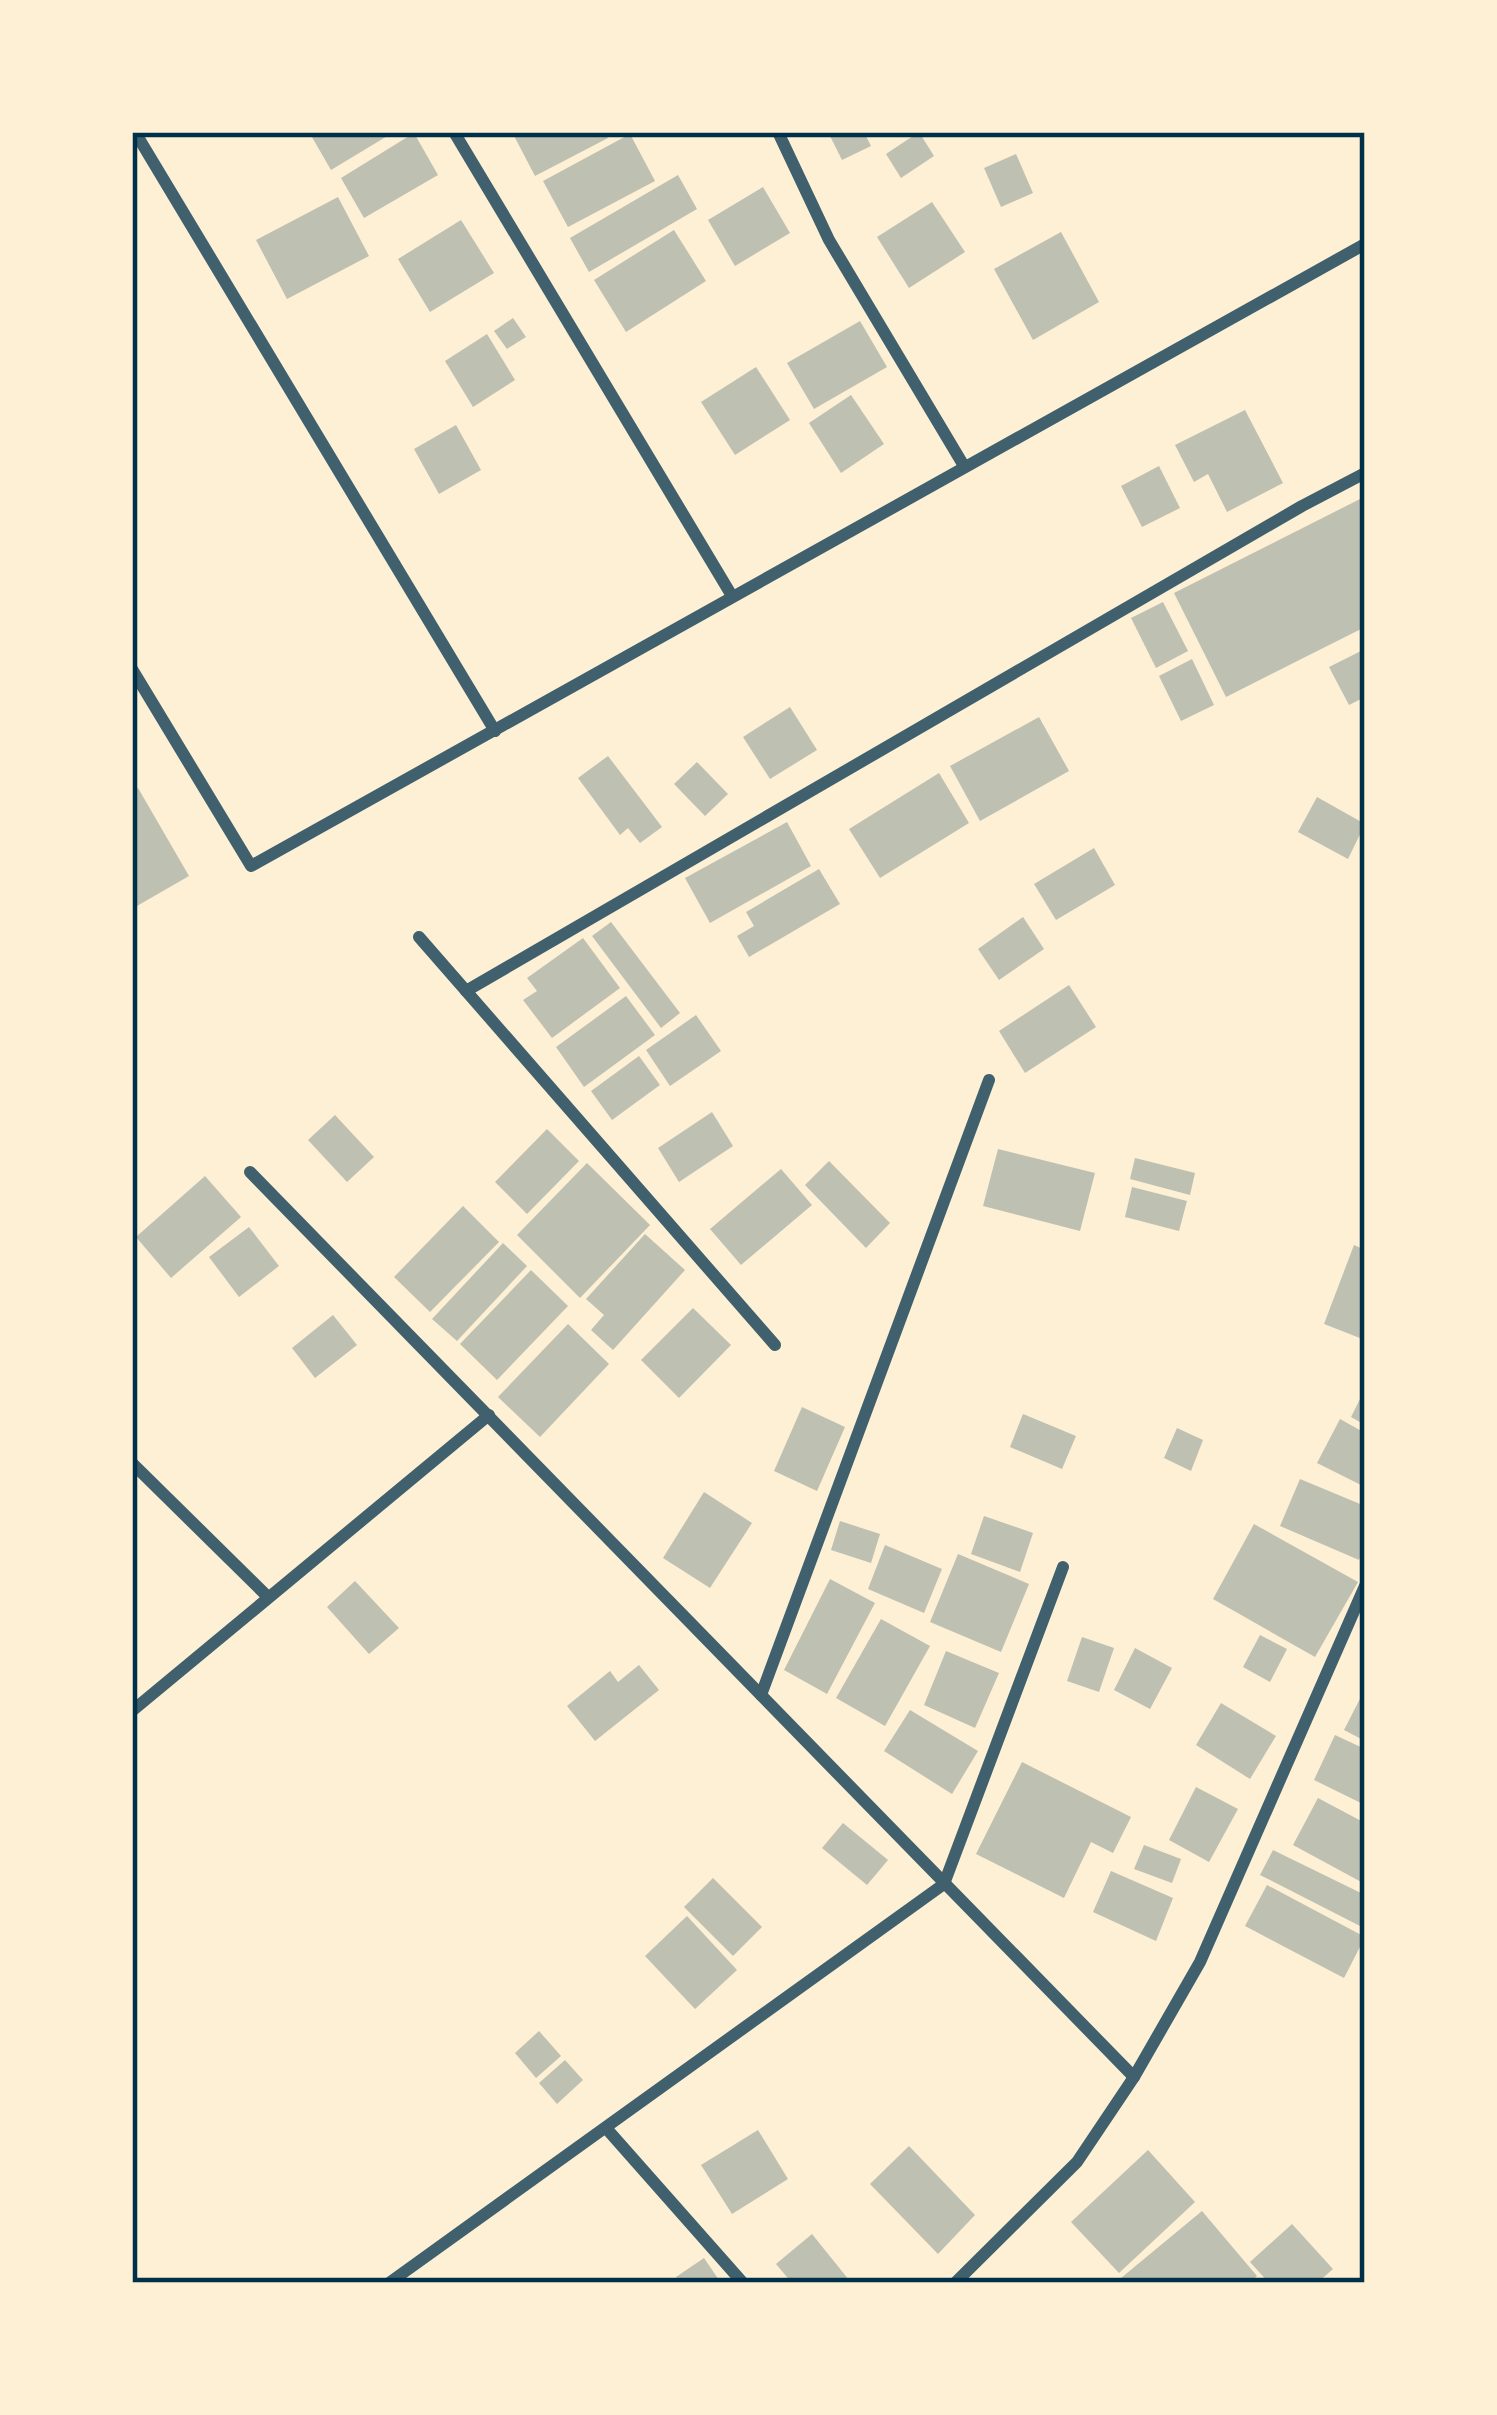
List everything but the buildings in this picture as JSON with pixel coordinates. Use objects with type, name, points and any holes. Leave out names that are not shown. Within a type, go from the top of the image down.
[{"type":"street","points":[[136,132],[495,731]]},
{"type":"street","points":[[454,132],[732,596]]},
{"type":"street","points":[[778,132],[829,240],[964,466]]},
{"type":"street","points":[[132,669],[251,866],[1365,244]]},
{"type":"street","points":[[466,991],[1365,473]]},
{"type":"street","points":[[419,937],[775,1345]]},
{"type":"street","points":[[760,1695],[989,1080]]},
{"type":"street","points":[[250,1172],[1134,2077]]},
{"type":"street","points":[[132,1711],[488,1415]]},
{"type":"street","points":[[132,1463],[268,1598]]},
{"type":"street","points":[[389,2283],[944,1884],[1064,1567]]},
{"type":"street","points":[[955,2283],[1077,2162],[1134,2077],[1200,1962],[1365,1586]]},
{"type":"street","points":[[606,2128],[743,2283]]}]
